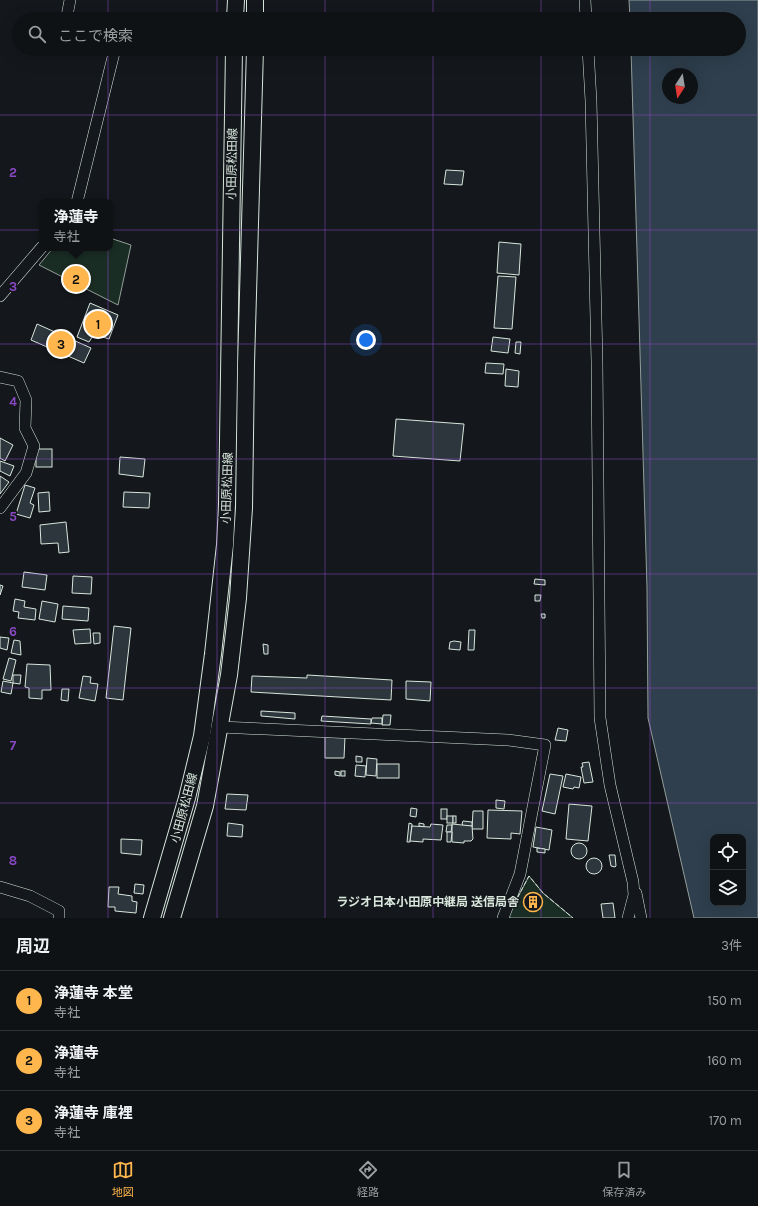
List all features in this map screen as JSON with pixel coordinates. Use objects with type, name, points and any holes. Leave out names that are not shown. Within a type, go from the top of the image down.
[{"type":"main road","points":[[235,12],[236,0]]},
{"type":"main road","points":[[255,0],[255,12]]},
{"type":"main road","name":"小田原松田線","points":[[152,918],[198,759],[214,654],[225,545],[227,505],[234,56]]},
{"type":"main road","name":"小田原松田線","points":[[172,918],[205,806],[229,675],[235,621],[244,508],[246,364],[255,56]]},
{"type":"street","points":[[68,12],[70,0]]},
{"type":"street","points":[[585,0],[586,12]]},
{"type":"street","points":[[78,199],[113,56]]},
{"type":"street","points":[[588,56],[591,101],[597,362],[600,718],[610,785],[641,918]]},
{"type":"street","points":[[0,296],[39,250]]},
{"type":"street","points":[[0,377],[18,380],[26,400],[25,428],[34,446],[26,473],[0,508]]},
{"type":"street","points":[[220,727],[508,740],[545,745],[520,874],[503,918]]},
{"type":"street","points":[[628,918],[634,895],[633,882]]},
{"type":"street","points":[[0,887],[30,896],[59,911],[59,918]]},
{"type":"green space","points":[[113,239],[131,245],[118,305],[39,265],[51,251],[113,251]]},
{"type":"green space","points":[[529,876],[543,893],[573,918],[510,918],[509,914]]},
{"type":"water","points":[[629,0],[758,0],[758,918],[694,918],[648,718],[647,588],[631,56],[746,56],[746,12],[630,12]]},
{"type":"building","points":[[446,170],[464,171],[462,185],[444,184]]},
{"type":"building","points":[[499,242],[521,244],[519,275],[497,273]]},
{"type":"building","points":[[498,276],[516,277],[512,329],[494,328]]},
{"type":"building","points":[[90,303],[118,315],[109,339],[94,334],[89,342],[77,337]]},
{"type":"building","points":[[37,324],[91,348],[84,363],[31,340]]},
{"type":"building","points":[[493,337],[510,339],[508,353],[491,351]]},
{"type":"building","points":[[516,342],[521,342],[520,354],[515,353]]},
{"type":"building","points":[[486,363],[504,364],[503,374],[485,373]]},
{"type":"building","points":[[506,369],[519,371],[518,387],[505,386]]},
{"type":"building","points":[[396,419],[464,424],[460,461],[393,456]]},
{"type":"building","points":[[0,438],[13,445],[5,461],[0,458]]},
{"type":"building","points":[[36,449],[52,449],[52,467],[36,467]]},
{"type":"building","points":[[120,457],[145,459],[143,477],[119,474]]},
{"type":"building","points":[[0,461],[14,466],[10,476],[0,471]]},
{"type":"building","points":[[0,476],[9,482],[0,494]]},
{"type":"building","points":[[25,485],[35,488],[30,503],[34,505],[30,518],[16,514]]},
{"type":"building","points":[[49,492],[50,511],[39,512],[38,493]]},
{"type":"building","points":[[124,492],[150,493],[149,508],[123,507]]},
{"type":"building","points":[[66,522],[69,552],[59,553],[58,543],[41,544],[40,525]]},
{"type":"building","points":[[24,572],[47,575],[45,590],[22,587]]},
{"type":"building","points":[[73,576],[92,577],[91,594],[72,593]]},
{"type":"building","points":[[535,579],[545,580],[545,585],[534,584]]},
{"type":"building","points":[[0,585],[3,586],[0,595]]},
{"type":"building","points":[[535,595],[541,595],[540,601],[535,601]]},
{"type":"building","points":[[15,599],[25,601],[24,607],[36,609],[35,620],[18,618],[19,612],[13,611]]},
{"type":"building","points":[[42,601],[58,604],[55,622],[39,619]]},
{"type":"building","points":[[63,606],[89,608],[88,621],[62,619]]},
{"type":"building","points":[[541,614],[545,614],[545,618],[542,618]]},
{"type":"building","points":[[114,626],[131,628],[123,700],[106,698]]},
{"type":"building","points":[[90,629],[91,643],[75,644],[73,630]]},
{"type":"building","points":[[469,630],[475,630],[474,650],[468,650]]},
{"type":"building","points":[[93,633],[100,633],[100,643],[94,644]]},
{"type":"building","points":[[0,637],[9,638],[7,650],[0,648]]},
{"type":"building","points":[[14,640],[20,641],[21,655],[11,653]]},
{"type":"building","points":[[450,642],[461,642],[460,650],[449,649]]},
{"type":"building","points":[[263,644],[268,645],[268,654],[264,654]]},
{"type":"building","points":[[9,658],[16,660],[11,681],[3,679]]},
{"type":"building","points":[[27,664],[50,665],[51,690],[42,690],[42,699],[29,698],[29,688],[25,687]]},
{"type":"building","points":[[13,675],[21,675],[20,684],[13,683]]},
{"type":"building","points":[[307,675],[392,680],[391,700],[251,692],[252,676],[307,678]]},
{"type":"building","points":[[83,676],[91,677],[90,683],[98,684],[95,701],[79,698]]},
{"type":"building","points":[[3,681],[13,683],[11,694],[1,692]]},
{"type":"building","points":[[406,681],[431,682],[430,701],[406,699]]},
{"type":"building","points":[[62,689],[69,689],[68,701],[61,700]]},
{"type":"building","points":[[261,711],[295,713],[295,719],[261,716]]},
{"type":"building","points":[[383,715],[391,715],[390,725],[382,725]]},
{"type":"building","points":[[322,716],[371,719],[371,724],[321,721]]},
{"type":"building","points":[[372,718],[382,718],[382,724],[371,723]]},
{"type":"building","points":[[558,728],[568,730],[566,741],[555,740]]},
{"type":"building","points":[[325,737],[345,737],[344,758],[325,758]]},
{"type":"building","points":[[356,756],[362,757],[362,762],[356,762]]},
{"type":"building","points":[[367,758],[377,759],[376,776],[366,775]]},
{"type":"building","points":[[589,762],[593,782],[584,783],[581,767],[583,767],[582,763]]},
{"type":"building","points":[[377,764],[399,764],[399,778],[377,778]]},
{"type":"building","points":[[356,765],[366,766],[365,777],[355,776]]},
{"type":"building","points":[[335,771],[340,772],[340,776],[335,775]]},
{"type":"building","points":[[341,771],[345,771],[345,776],[341,776]]},
{"type":"building","points":[[550,774],[563,776],[555,814],[542,811]]},
{"type":"building","points":[[566,774],[581,777],[579,788],[574,787],[573,789],[563,787]]},
{"type":"building","points":[[227,794],[248,795],[246,810],[225,809]]},
{"type":"building","points":[[496,800],[505,801],[504,809],[496,808]]},
{"type":"building","points":[[569,804],[592,806],[588,841],[566,839]]},
{"type":"building","points":[[411,808],[417,809],[416,817],[410,816]]},
{"type":"building","points":[[441,809],[447,809],[447,819],[441,819]]},
{"type":"building","points":[[488,810],[522,811],[520,834],[511,833],[511,839],[487,838]]},
{"type":"building","points":[[473,811],[483,811],[483,829],[472,829]]},
{"type":"building","points":[[447,816],[453,816],[453,823],[447,823]]},
{"type":"building","points":[[453,816],[456,816],[456,823],[453,823]]},
{"type":"building","points":[[463,821],[472,822],[472,826],[464,826],[462,824]]},
{"type":"building","points":[[228,823],[243,825],[242,837],[227,836]]},
{"type":"building","points":[[409,823],[412,824],[410,842],[407,842]]},
{"type":"building","points":[[419,823],[424,824],[424,827],[419,826]]},
{"type":"building","points":[[431,824],[443,825],[441,840],[423,839],[423,842],[410,841],[412,826],[430,827]]},
{"type":"building","points":[[452,824],[472,826],[473,839],[471,841],[464,841],[464,843],[452,842]]},
{"type":"building","points":[[447,825],[452,825],[451,832],[446,832]]},
{"type":"building","points":[[536,827],[552,830],[549,850],[533,847]]},
{"type":"building","points":[[447,832],[452,832],[451,842],[447,842]]},
{"type":"building","points":[[121,839],[142,840],[141,855],[121,853]]},
{"type":"building","points":[[579,843],[585,845],[587,851],[585,857],[579,859],[573,857],[571,851],[573,845]]},
{"type":"building","points":[[537,848],[545,849],[545,853],[537,852]]},
{"type":"building","points":[[609,855],[615,855],[615,867],[611,866]]},
{"type":"building","points":[[594,858],[600,860],[602,866],[600,872],[594,874],[588,872],[586,866],[588,860]]},
{"type":"building","points":[[135,884],[144,885],[143,894],[134,893]]},
{"type":"building","points":[[109,887],[119,887],[118,894],[132,896],[132,901],[137,902],[136,913],[115,911],[115,907],[108,907]]},
{"type":"building","name":"ラジオ日本小田原中継局 送信局舎","points":[[538,897],[540,905],[529,908],[526,900]]},
{"type":"building","points":[[613,903],[615,918],[603,918],[601,904]]},
{"type":"fence","points":[[514,904],[529,876],[543,893],[573,918]]},
{"type":"place","name":"浄蓮寺","points":[[76,279]]},
{"type":"place","name":"浄蓮寺 本堂","points":[[98,324]]},
{"type":"place","name":"浄蓮寺 庫裡","points":[[61,344]]},
{"type":"place","name":"ラジオ日本小田原中継局 送信局舎","points":[[533,902]]}]
